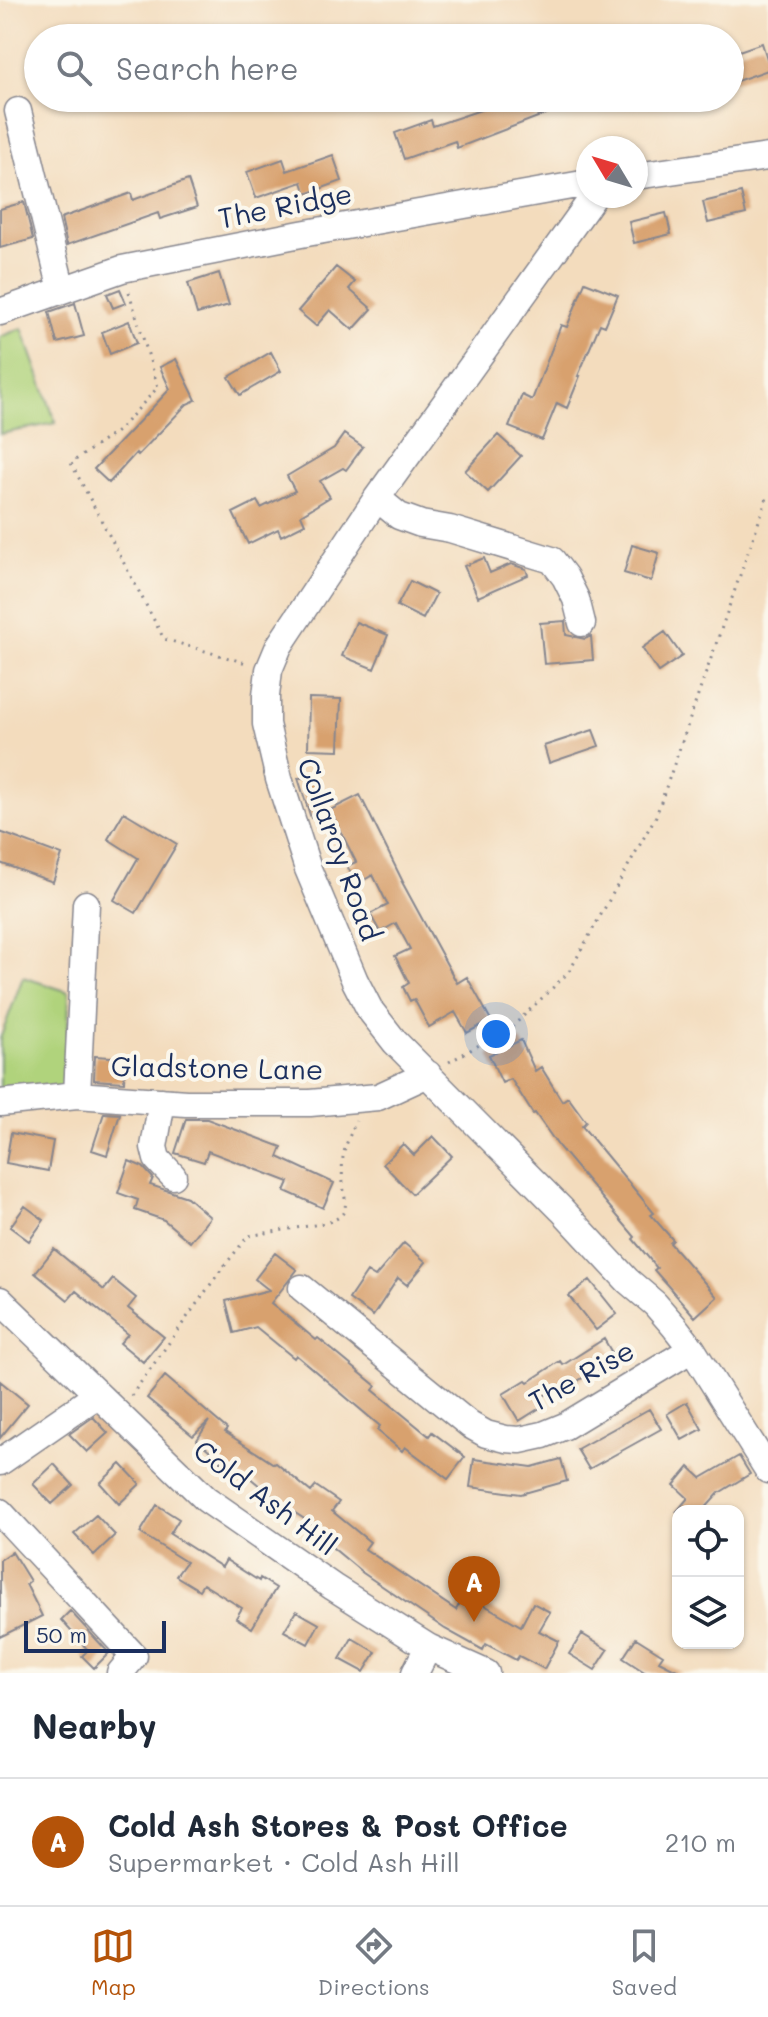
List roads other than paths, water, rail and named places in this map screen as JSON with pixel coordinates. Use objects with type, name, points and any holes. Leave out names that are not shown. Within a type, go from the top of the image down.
[{"type":"street","points":[[18,111],[62,290]]},
{"type":"street","points":[[648,174],[768,157]]},
{"type":"street","name":"The Ridge","points":[[0,312],[122,269],[576,185]]},
{"type":"street","name":"Collaroy Road","points":[[585,208],[377,498],[279,646],[269,670],[266,724],[279,779],[308,869],[370,1010],[395,1042],[628,1281],[655,1304],[692,1349],[768,1470]]},
{"type":"street","points":[[377,498],[399,516],[421,524],[450,529],[552,560],[576,599],[582,623]]},
{"type":"street","points":[[77,1095],[86,904]]},
{"type":"street","name":"Gladstone Lane","points":[[0,1103],[77,1095],[186,1103],[310,1103],[378,1097],[428,1074]]},
{"type":"street","points":[[162,1101],[154,1147],[157,1159],[173,1176]]},
{"type":"street","name":"The Rise","points":[[302,1288],[470,1425],[486,1434],[506,1439],[520,1440],[543,1435],[565,1426],[692,1349]]},
{"type":"street","name":"Cold Ash Hill","points":[[0,1300],[206,1499],[333,1587],[428,1647],[486,1673]]},
{"type":"street","points":[[0,1462],[97,1395]]},
{"type":"street","points":[[0,1512],[134,1656],[120,1673]]},
{"type":"street","points":[[415,1673],[428,1647]]},
{"type":"place","name":"Cold Ash Stores & Post Office","points":[[474,1622]]}]
